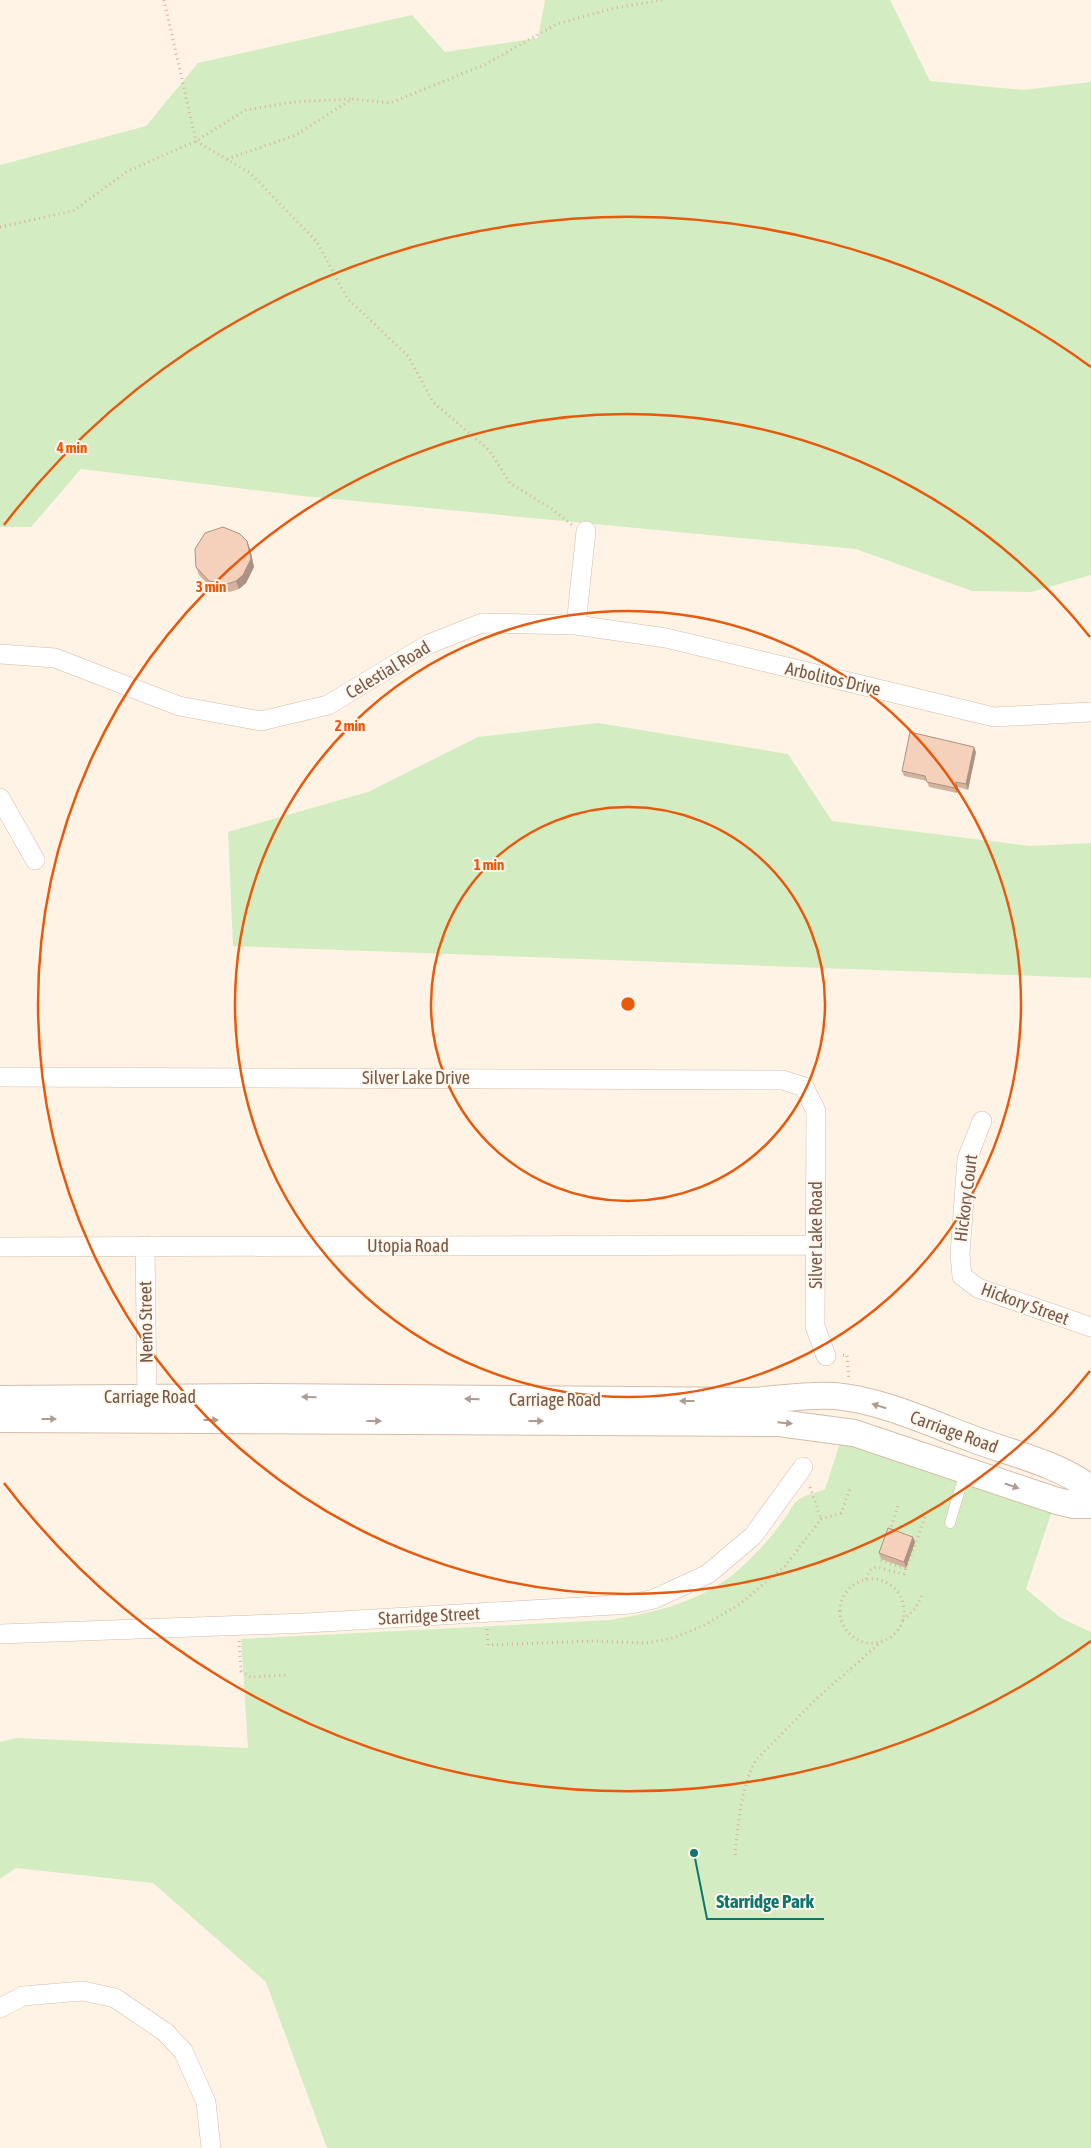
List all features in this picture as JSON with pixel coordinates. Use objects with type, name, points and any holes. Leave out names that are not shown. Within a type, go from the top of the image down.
[{"type":"street","points":[[576,625],[586,535]]},
{"type":"street","name":"Celestial Road","points":[[0,654],[55,658],[179,706],[261,721],[328,705],[429,644],[482,623],[576,625]]},
{"type":"street","name":"Arbolitos Drive","points":[[576,625],[666,638],[994,717],[1091,712]]},
{"type":"street","points":[[0,798],[35,860]]},
{"type":"street","name":"Silver Lake Drive","points":[[0,1077],[783,1080],[804,1087],[816,1111]]},
{"type":"street","name":"Silver Lake Road","points":[[816,1111],[815,1326],[826,1356]]},
{"type":"street","name":"Hickory Court","points":[[962,1276],[960,1254],[967,1159],[982,1121]]},
{"type":"street","name":"Utopia Road","points":[[0,1247],[815,1244]]},
{"type":"street","name":"Nemo Street","points":[[145,1246],[147,1408]]},
{"type":"street","name":"Hickory Street","points":[[962,1276],[978,1288],[1091,1327]]},
{"type":"street","name":"Carriage Road","points":[[736,1411],[752,1401],[806,1396],[836,1396],[861,1401],[902,1413],[1064,1472],[1077,1478],[1091,1489]]},
{"type":"street","name":"Carriage Road","points":[[0,1399],[147,1408],[736,1411],[779,1423],[854,1432],[1057,1501],[1074,1505],[1091,1504]]},
{"type":"street","name":"Carriage Road","points":[[0,1419],[147,1408]]},
{"type":"street","points":[[965,1471],[974,1440]]},
{"type":"street","name":"Starridge Street","points":[[0,1634],[239,1626],[622,1604],[654,1599],[708,1574],[753,1536],[803,1467]]},
{"type":"street","points":[[0,2008],[23,1996],[82,1991],[115,1998],[165,2032],[183,2051],[206,2102],[211,2148]]},
{"type":"lane","points":[[950,1523],[965,1471]]},
{"type":"path","points":[[164,0],[196,141],[250,173],[317,242],[347,298],[408,356],[433,402],[488,450],[510,483],[552,509],[572,525],[571,537],[586,535]]},
{"type":"path","points":[[0,227],[73,211],[128,171],[196,141],[246,110],[293,102],[352,99],[390,103],[484,65],[557,24],[615,8],[662,0]]},
{"type":"path","points":[[227,160],[296,136],[352,99]]},
{"type":"path","points":[[826,1356],[848,1355],[849,1387]]},
{"type":"path","points":[[812,1492],[821,1519]]},
{"type":"path","points":[[887,1538],[898,1505]]},
{"type":"path","points":[[866,1580],[872,1568],[879,1567],[904,1574],[926,1515]]},
{"type":"path","points":[[882,1553],[880,1560],[906,1569]]},
{"type":"path","points":[[881,1642],[860,1641],[851,1636],[844,1628],[840,1618],[840,1607],[843,1596],[849,1588],[858,1582],[866,1580],[878,1579],[888,1583],[896,1590],[903,1604],[903,1620]]},
{"type":"path","points":[[735,1855],[739,1820],[750,1772],[756,1760],[810,1705],[881,1642],[891,1637],[898,1630],[903,1620],[915,1609],[923,1594]]},
{"type":"path","points":[[239,1626],[241,1671],[251,1676],[286,1675]]},
{"type":"green space","points":[[545,0],[890,0],[930,81],[1023,90],[1091,82],[1091,575],[1031,592],[972,591],[856,549],[303,496],[81,469],[31,527],[0,527],[0,165],[146,126],[198,63],[412,15],[445,52],[538,38]]},
{"type":"green space","points":[[598,723],[788,754],[832,821],[1029,846],[1091,843],[1091,978],[233,946],[228,832],[368,792],[478,737]]},
{"type":"green space","points":[[841,1440],[1052,1511],[1026,1589],[1061,1618],[1091,1632],[1091,2148],[327,2148],[266,1982],[153,1883],[16,1868],[0,1879],[0,1742],[16,1738],[248,1748],[241,1639],[610,1620],[670,1607],[705,1592],[738,1570],[767,1541],[797,1501],[825,1489]]},
{"type":"building","points":[[223,527],[240,534],[247,541],[251,559],[243,575],[236,581],[227,584],[209,581],[196,567],[195,549],[205,533]]},
{"type":"building","points":[[910,732],[974,747],[966,784],[956,782],[955,788],[927,782],[925,776],[902,771]]},
{"type":"building","points":[[888,1528],[913,1537],[904,1562],[879,1553]]},
{"type":"place","name":"Starridge Park","points":[[694,1853]]}]
